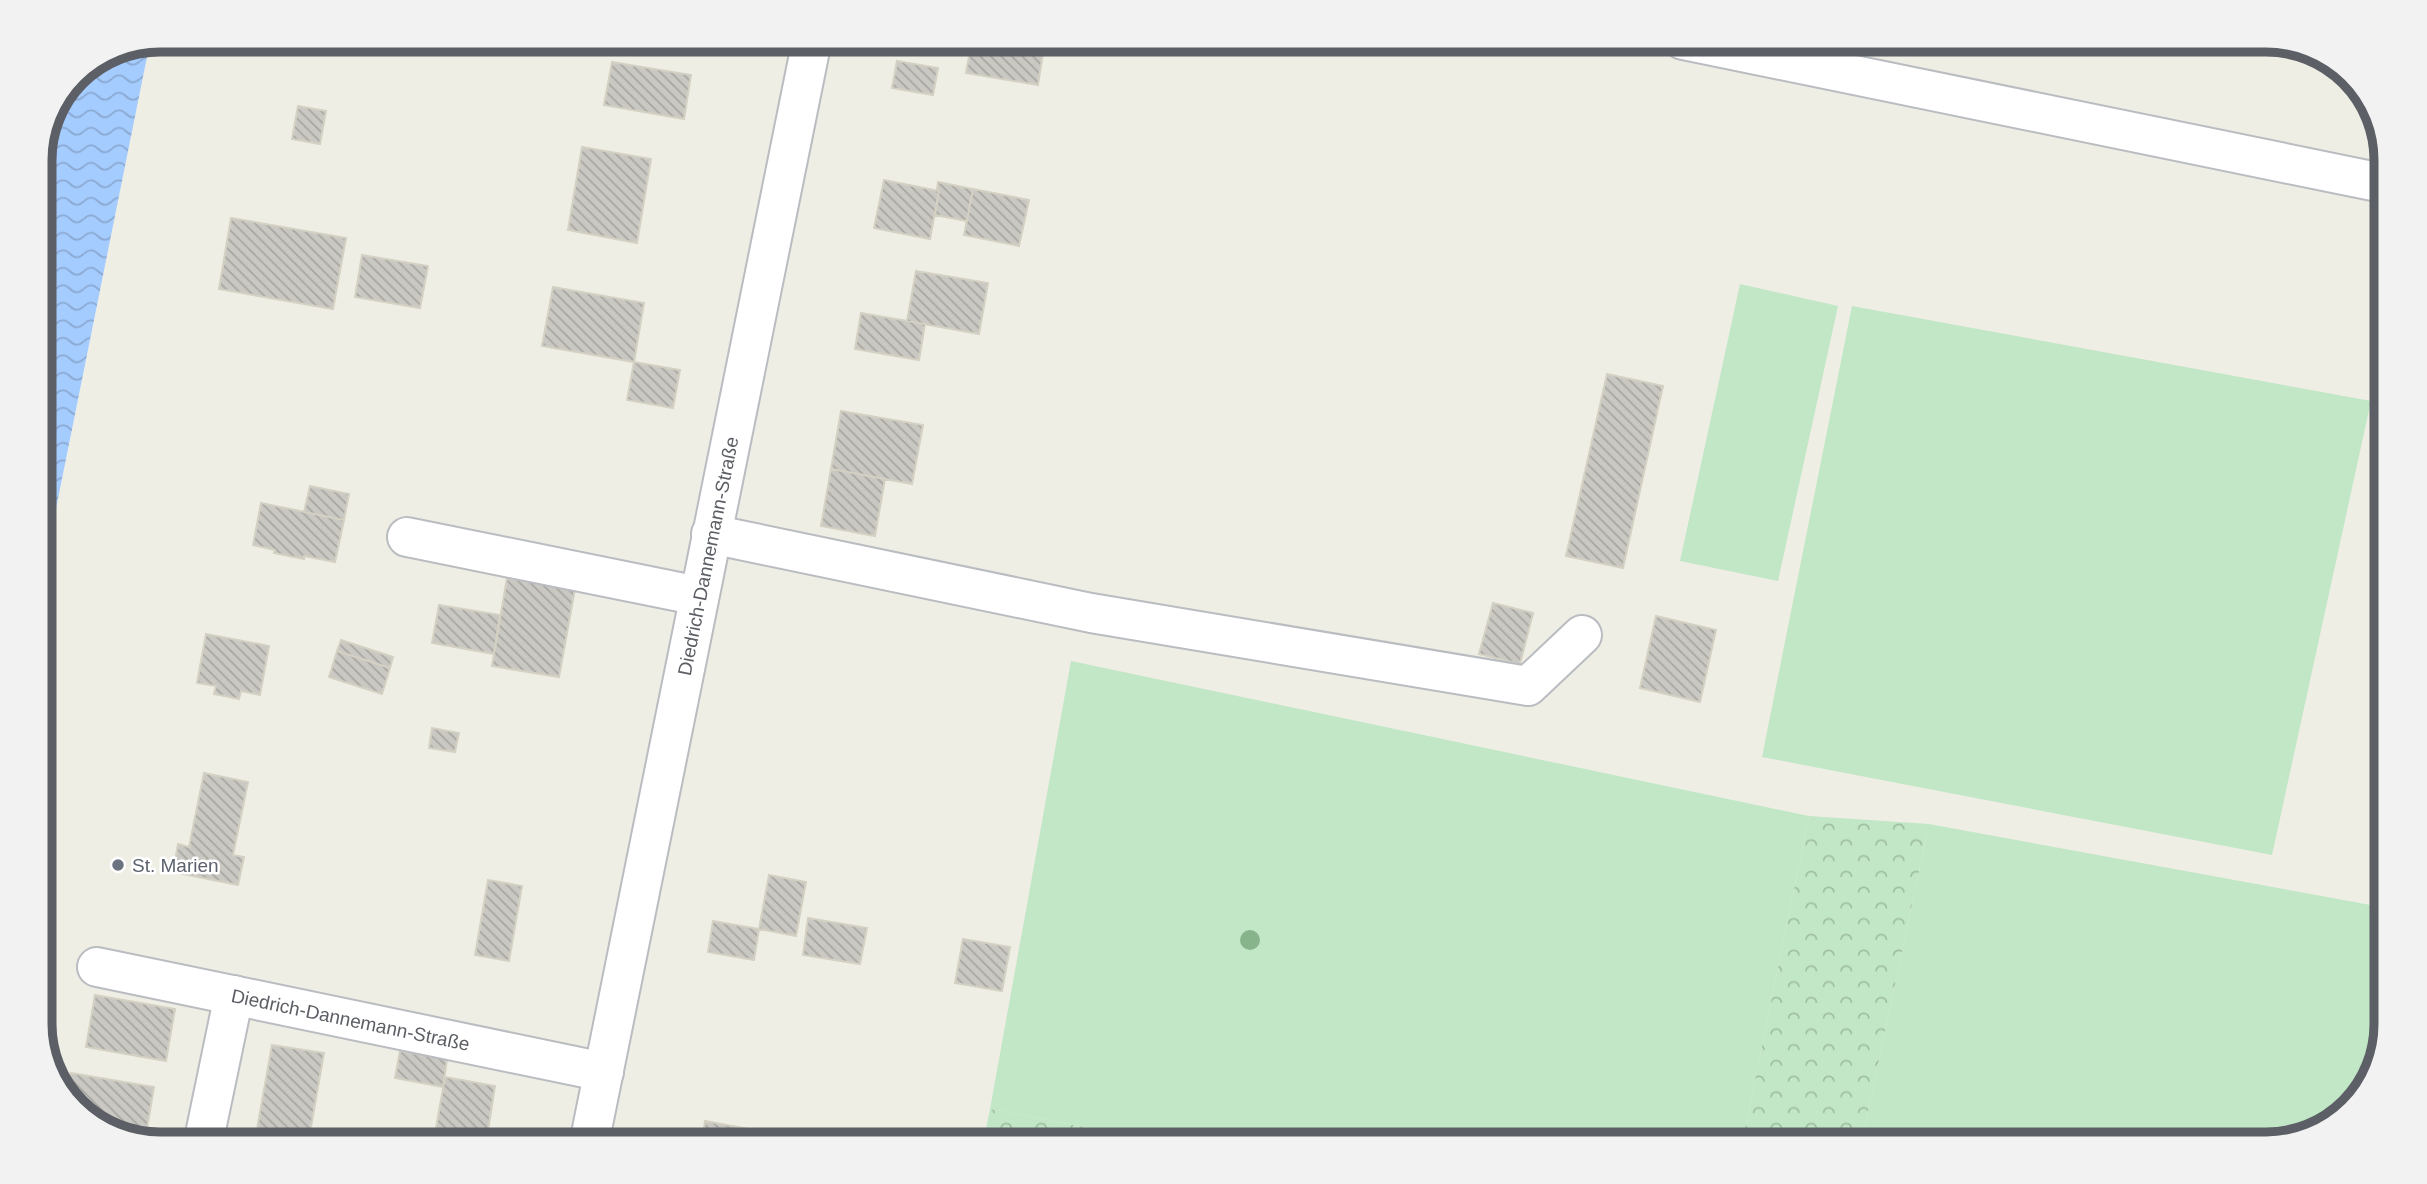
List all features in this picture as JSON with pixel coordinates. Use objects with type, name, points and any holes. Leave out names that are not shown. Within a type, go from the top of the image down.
[{"type":"street","name":"Diedrich-Dannemann-Straße","points":[[592,1132],[810,52]]},
{"type":"street","points":[[1742,52],[2374,182]]},
{"type":"street","points":[[711,534],[1091,613],[1528,686],[1582,635]]},
{"type":"street","points":[[407,537],[699,596]]},
{"type":"street","name":"Diedrich-Dannemann-Straße","points":[[97,967],[604,1072]]},
{"type":"street","points":[[205,1132],[234,995]]},
{"type":"green space","points":[[1740,284],[1838,306],[1778,581],[1680,561]]},
{"type":"green space","points":[[1852,306],[2371,401],[2272,855],[1762,757]]},
{"type":"green space","points":[[1071,661],[1809,816],[1744,1132],[1110,1132],[990,1109]]},
{"type":"green space","points":[[1809,816],[1929,824],[1864,1132],[1744,1132]]},
{"type":"green space","points":[[1929,824],[2374,906],[2374,1024],[2369,1058],[2343,1100],[2321,1117],[2308,1123],[2267,1132],[1864,1132]]},
{"type":"green space","points":[[990,1109],[1110,1132],[985,1132]]},
{"type":"water","points":[[148,54],[53,523],[53,153],[56,132],[71,100],[84,84],[119,61]]},
{"type":"building","points":[[970,52],[1043,52],[1038,85],[966,73]]},
{"type":"building","points":[[897,61],[938,68],[933,95],[892,88]]},
{"type":"building","points":[[612,62],[691,75],[684,119],[604,105]]},
{"type":"building","points":[[298,106],[326,111],[320,144],[292,139]]},
{"type":"building","points":[[582,147],[651,159],[637,243],[568,230]]},
{"type":"building","points":[[884,180],[939,191],[930,239],[874,228]]},
{"type":"building","points":[[938,182],[973,189],[967,221],[935,215]]},
{"type":"building","points":[[973,189],[1029,200],[1019,246],[964,235]]},
{"type":"building","points":[[231,218],[346,238],[333,309],[219,289]]},
{"type":"building","points":[[362,255],[428,266],[420,308],[355,297]]},
{"type":"building","points":[[916,271],[988,283],[979,334],[907,321]]},
{"type":"building","points":[[553,287],[644,303],[634,362],[542,346]]},
{"type":"building","points":[[861,313],[925,324],[919,360],[855,349]]},
{"type":"building","points":[[634,362],[680,370],[673,408],[627,400]]},
{"type":"building","points":[[1607,374],[1663,386],[1623,568],[1566,556]]},
{"type":"building","points":[[841,411],[923,425],[912,484],[831,469]]},
{"type":"building","points":[[831,469],[885,479],[875,536],[821,526]]},
{"type":"building","points":[[310,486],[349,494],[344,520],[304,512]]},
{"type":"building","points":[[261,503],[344,520],[335,562],[274,553],[275,550],[253,545]]},
{"type":"building","points":[[507,578],[575,589],[559,677],[492,666]]},
{"type":"building","points":[[1493,603],[1533,613],[1520,664],[1479,654]]},
{"type":"building","points":[[439,605],[500,615],[494,654],[432,643]]},
{"type":"building","points":[[1656,616],[1716,630],[1700,702],[1640,688]]},
{"type":"building","points":[[206,634],[269,646],[260,695],[241,691],[239,699],[214,694],[216,686],[197,683]]},
{"type":"building","points":[[341,640],[393,657],[390,668],[337,651]]},
{"type":"building","points":[[337,651],[390,668],[382,694],[329,677]]},
{"type":"building","points":[[432,728],[459,733],[455,752],[429,748]]},
{"type":"building","points":[[204,773],[248,782],[233,855],[244,857],[238,885],[173,872],[178,844],[189,847]]},
{"type":"building","points":[[769,875],[806,882],[796,936],[759,929]]},
{"type":"building","points":[[488,880],[522,886],[509,961],[475,955]]},
{"type":"building","points":[[808,918],[867,928],[860,964],[803,955]]},
{"type":"building","points":[[713,921],[759,929],[754,960],[708,952]]},
{"type":"building","points":[[963,939],[1010,947],[1002,991],[955,983]]},
{"type":"building","points":[[95,995],[175,1009],[166,1061],[86,1047]]},
{"type":"building","points":[[272,1045],[324,1053],[310,1132],[257,1132]]},
{"type":"building","points":[[400,1051],[447,1059],[443,1087],[395,1078]]},
{"type":"building","points":[[71,1073],[154,1087],[147,1130],[126,1126],[100,1113],[79,1095],[70,1081]]},
{"type":"building","points":[[445,1077],[495,1086],[488,1132],[459,1132],[436,1128]]},
{"type":"building","points":[[705,1121],[765,1132],[704,1132]]},
{"type":"place","name":"St. Marien","points":[[118,865]]}]
